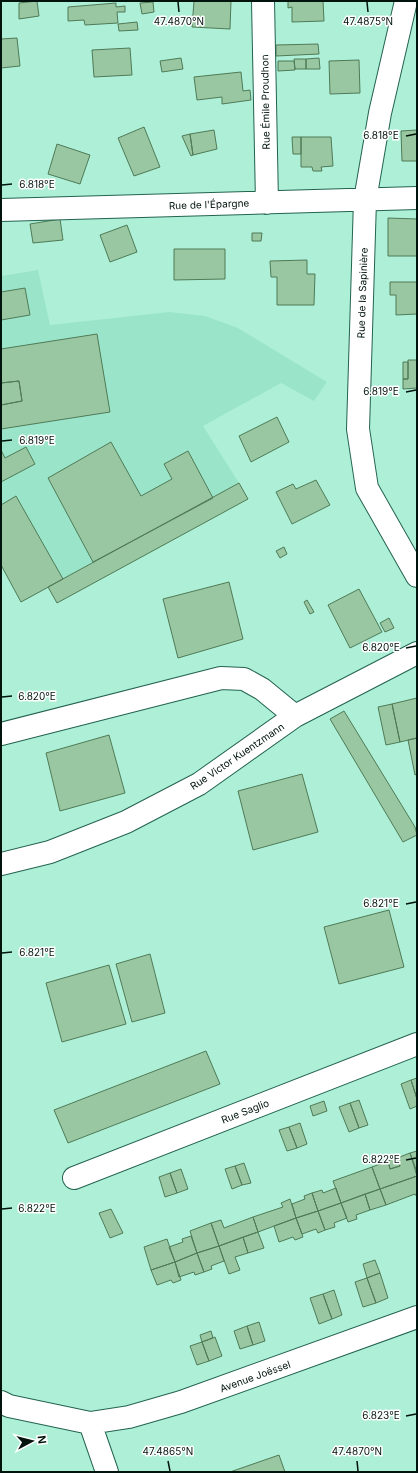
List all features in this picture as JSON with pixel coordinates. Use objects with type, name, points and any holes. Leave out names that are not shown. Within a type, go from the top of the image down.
[{"type":"street","name":"Rue Émile Proudhon","points":[[263,1],[267,203]]},
{"type":"street","name":"Rue de la Sapinière","points":[[406,1],[380,113],[365,200],[358,429],[367,488],[417,576]]},
{"type":"street","name":"Rue de l'Épargne","points":[[1,210],[417,198]]},
{"type":"street","name":"Rue Victor Kuentzmann","points":[[1,864],[50,852],[126,822],[199,784],[294,716],[417,653]]},
{"type":"street","name":"Rue Victor Kuentzmann","points":[[1,734],[221,678],[244,679],[262,689],[294,716]]},
{"type":"street","name":"Rue Saglio","points":[[74,1178],[417,1044]]},
{"type":"street","name":"Avenue Joëssel","points":[[90,1423],[129,1417],[181,1402],[417,1317]]},
{"type":"street","points":[[1,1402],[10,1406],[90,1423],[107,1472]]},
{"type":"shaded area","points":[[38,270],[50,325],[169,312],[205,316],[238,328],[327,382],[314,401],[281,383],[203,426],[239,483],[21,602],[1,565],[1,276]]},
{"type":"building","points":[[37,1],[39,16],[19,19],[19,3]]},
{"type":"building","points":[[194,1],[231,1],[230,29],[192,27]]},
{"type":"building","points":[[288,1],[323,1],[324,21],[292,22],[292,7],[288,8]]},
{"type":"building","points":[[153,2],[154,12],[142,14],[140,3]]},
{"type":"building","points":[[116,3],[116,7],[125,6],[125,12],[117,12],[118,23],[85,25],[84,20],[68,21],[68,7]]},
{"type":"building","points":[[137,22],[138,30],[119,31],[118,24]]},
{"type":"building","points":[[17,38],[20,66],[1,68],[1,39]]},
{"type":"building","points":[[318,44],[319,54],[276,56],[276,45]]},
{"type":"building","points":[[130,48],[132,75],[94,77],[92,50]]},
{"type":"building","points":[[181,58],[183,69],[162,72],[160,61]]},
{"type":"building","points":[[319,58],[320,69],[306,69],[306,59]]},
{"type":"building","points":[[294,59],[306,59],[306,69],[295,69]]},
{"type":"building","points":[[359,60],[360,93],[330,94],[329,61]]},
{"type":"building","points":[[278,61],[294,61],[295,70],[278,71]]},
{"type":"building","points":[[241,72],[243,91],[250,90],[251,100],[222,104],[222,97],[197,100],[194,77]]},
{"type":"building","points":[[144,127],[160,167],[134,176],[118,138]]},
{"type":"building","points":[[214,130],[217,149],[193,155],[190,134]]},
{"type":"building","points":[[417,130],[417,161],[402,161],[401,131]]},
{"type":"building","points":[[190,134],[193,155],[191,156],[182,136]]},
{"type":"building","points":[[292,137],[301,137],[301,154],[293,154]]},
{"type":"building","points":[[301,137],[331,137],[333,166],[321,167],[322,171],[313,171],[312,167],[301,167]]},
{"type":"building","points":[[57,144],[90,155],[80,184],[48,174]]},
{"type":"building","points":[[388,218],[417,219],[417,256],[388,256]]},
{"type":"building","points":[[60,219],[63,240],[33,243],[30,224]]},
{"type":"building","points":[[127,225],[137,252],[110,262],[100,235]]},
{"type":"building","points":[[252,233],[262,233],[261,241],[252,241]]},
{"type":"building","points":[[174,249],[225,249],[225,279],[174,280]]},
{"type":"building","points":[[307,260],[307,274],[315,274],[314,305],[277,305],[277,277],[271,277],[270,261]]},
{"type":"building","points":[[390,282],[417,282],[417,314],[396,315],[396,295],[390,295]]},
{"type":"building","points":[[25,288],[30,315],[1,320],[1,292]]},
{"type":"building","points":[[97,334],[110,412],[1,429],[1,405],[22,401],[19,381],[1,383],[1,349]]},
{"type":"building","points":[[408,360],[417,360],[417,388],[403,389],[403,379],[408,379]]},
{"type":"building","points":[[403,362],[408,362],[408,379],[403,379]]},
{"type":"building","points":[[19,381],[22,401],[1,405],[1,383]]},
{"type":"building","points":[[277,417],[289,442],[251,462],[239,436]]},
{"type":"building","points":[[111,442],[141,496],[172,479],[164,464],[188,451],[213,498],[93,562],[48,478]]},
{"type":"building","points":[[26,447],[35,464],[1,482],[1,450],[5,458]]},
{"type":"building","points":[[316,480],[330,505],[292,524],[276,492],[293,484],[296,489]]},
{"type":"building","points":[[239,483],[248,499],[57,603],[48,587]]},
{"type":"building","points":[[16,496],[63,579],[21,602],[1,565],[1,505]]},
{"type":"building","points":[[284,547],[287,554],[280,558],[276,551]]},
{"type":"building","points":[[229,582],[243,639],[178,658],[163,599]]},
{"type":"building","points":[[359,589],[382,632],[350,648],[328,605]]},
{"type":"building","points":[[307,600],[314,612],[310,614],[304,602]]},
{"type":"building","points":[[389,618],[394,628],[385,632],[380,623]]},
{"type":"building","points":[[417,698],[417,738],[400,742],[392,704]]},
{"type":"building","points":[[392,704],[400,742],[386,745],[378,707]]},
{"type":"building","points":[[344,711],[415,827],[417,835],[403,842],[330,719]]},
{"type":"building","points":[[109,735],[125,793],[60,811],[46,753]]},
{"type":"building","points":[[417,738],[417,774],[415,775],[408,740]]},
{"type":"building","points":[[302,774],[318,832],[253,850],[238,791]]},
{"type":"building","points":[[389,910],[404,967],[339,984],[324,927]]},
{"type":"building","points":[[150,954],[165,1013],[132,1022],[116,964]]},
{"type":"building","points":[[109,965],[126,1024],[62,1042],[46,983]]},
{"type":"building","points":[[206,1051],[220,1084],[68,1143],[54,1110]]},
{"type":"building","points":[[417,1078],[417,1099],[411,1080]]},
{"type":"building","points":[[411,1080],[417,1099],[417,1106],[410,1109],[401,1084]]},
{"type":"building","points":[[359,1100],[368,1125],[359,1128],[350,1103]]},
{"type":"building","points":[[324,1101],[327,1111],[313,1116],[310,1106]]},
{"type":"building","points":[[350,1103],[359,1128],[349,1132],[339,1107]]},
{"type":"building","points":[[300,1123],[307,1144],[297,1148],[289,1127]]},
{"type":"building","points":[[289,1127],[297,1148],[287,1151],[279,1130]]},
{"type":"building","points":[[417,1151],[417,1172],[410,1153]]},
{"type":"building","points":[[410,1153],[417,1176],[380,1189],[372,1167],[388,1161],[390,1169],[400,1166],[397,1158]]},
{"type":"building","points":[[397,1158],[400,1166],[390,1169],[388,1161]]},
{"type":"building","points":[[244,1163],[251,1183],[242,1185],[235,1166]]},
{"type":"building","points":[[235,1166],[242,1185],[232,1189],[225,1169]]},
{"type":"building","points":[[372,1167],[380,1189],[341,1203],[333,1181]]},
{"type":"building","points":[[181,1169],[188,1189],[177,1193],[170,1173]]},
{"type":"building","points":[[170,1173],[177,1193],[165,1197],[159,1177]]},
{"type":"building","points":[[417,1176],[417,1197],[415,1194],[386,1205],[380,1189]]},
{"type":"building","points":[[336,1188],[341,1203],[318,1211],[312,1193],[322,1190],[323,1193]]},
{"type":"building","points":[[380,1189],[386,1205],[370,1210],[365,1194]]},
{"type":"building","points":[[312,1193],[318,1211],[296,1218],[292,1204],[305,1199],[304,1196]]},
{"type":"building","points":[[365,1194],[370,1210],[356,1215],[357,1219],[348,1222],[341,1203]]},
{"type":"building","points":[[290,1199],[296,1218],[258,1232],[253,1217],[283,1207],[281,1203]]},
{"type":"building","points":[[341,1203],[347,1218],[334,1223],[335,1227],[325,1230],[318,1211]]},
{"type":"building","points":[[111,1209],[123,1233],[110,1238],[99,1213]]},
{"type":"building","points":[[318,1211],[325,1230],[318,1233],[316,1229],[302,1234],[296,1218]]},
{"type":"building","points":[[253,1217],[258,1232],[219,1246],[211,1223],[221,1220],[224,1228]]},
{"type":"building","points":[[296,1218],[303,1237],[295,1240],[293,1237],[279,1242],[274,1226]]},
{"type":"building","points":[[211,1223],[219,1246],[197,1253],[190,1231]]},
{"type":"building","points":[[258,1232],[264,1248],[248,1253],[243,1237]]},
{"type":"building","points":[[191,1236],[197,1253],[175,1262],[169,1247],[183,1242],[182,1239]]},
{"type":"building","points":[[243,1237],[248,1253],[235,1257],[240,1270],[229,1274],[219,1246]]},
{"type":"building","points":[[167,1239],[175,1262],[151,1270],[144,1247]]},
{"type":"building","points":[[219,1246],[224,1261],[211,1266],[212,1269],[204,1272],[197,1253]]},
{"type":"building","points":[[197,1253],[204,1272],[195,1275],[194,1272],[179,1277],[175,1262]]},
{"type":"building","points":[[375,1260],[380,1273],[367,1278],[363,1264]]},
{"type":"building","points":[[175,1262],[181,1280],[173,1283],[171,1280],[157,1285],[151,1270]]},
{"type":"building","points":[[380,1273],[388,1298],[376,1303],[367,1278]]},
{"type":"building","points":[[367,1278],[376,1303],[363,1307],[355,1282]]},
{"type":"building","points":[[334,1290],[342,1315],[332,1319],[323,1294]]},
{"type":"building","points":[[323,1294],[332,1319],[319,1324],[310,1298]]},
{"type":"building","points":[[259,1322],[265,1341],[253,1345],[247,1326]]},
{"type":"building","points":[[247,1326],[253,1345],[240,1349],[234,1331]]},
{"type":"building","points":[[211,1331],[213,1338],[202,1342],[200,1335]]},
{"type":"building","points":[[215,1337],[222,1356],[209,1361],[202,1342]]},
{"type":"building","points":[[202,1342],[209,1361],[197,1365],[190,1346]]},
{"type":"building","points":[[279,1455],[285,1472],[230,1472]]}]
